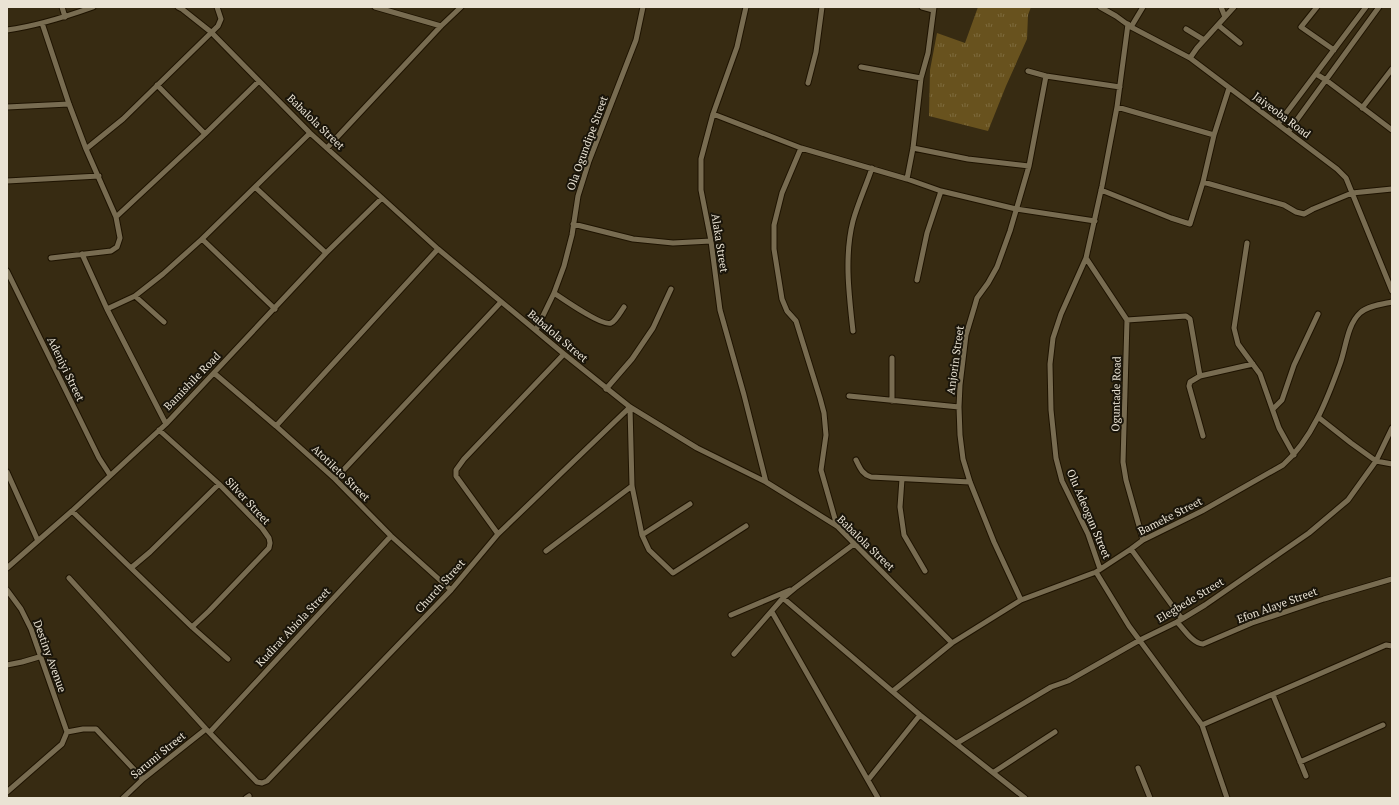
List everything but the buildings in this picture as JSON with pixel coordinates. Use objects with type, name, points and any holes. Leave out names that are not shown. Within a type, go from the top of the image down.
[{"type":"street","points":[[62,7],[65,17]]},
{"type":"street","points":[[7,30],[65,17],[93,7]]},
{"type":"street","name":"Babalola Street","points":[[178,7],[211,32],[310,133],[438,249],[606,389],[630,407],[697,448],[766,482],[837,526],[952,643]]},
{"type":"street","points":[[86,149],[123,119],[220,23],[217,7]]},
{"type":"street","points":[[375,7],[441,26]]},
{"type":"street","points":[[327,148],[441,26],[461,7]]},
{"type":"street","name":"Ola Ogundipe Street","points":[[536,330],[554,294],[564,266],[578,196],[589,161],[636,40],[643,7]]},
{"type":"street","name":"Alaka Street","points":[[746,7],[737,47],[713,114],[701,159],[701,190],[711,241],[720,310],[744,395],[766,482]]},
{"type":"street","points":[[808,83],[816,52],[822,7]]},
{"type":"street","points":[[907,179],[913,148],[921,78],[928,53],[933,9],[922,7]]},
{"type":"street","name":"Jaiyeoba Road","points":[[1100,7],[1130,26],[1190,58],[1337,169],[1346,178],[1392,291]]},
{"type":"street","points":[[1130,26],[1143,7]]},
{"type":"street","points":[[1220,7],[1225,17]]},
{"type":"street","points":[[1190,58],[1197,48],[1234,7]]},
{"type":"street","points":[[1317,7],[1301,27],[1334,50]]},
{"type":"street","points":[[1278,124],[1366,7]]},
{"type":"street","points":[[1288,132],[1379,7]]},
{"type":"street","points":[[42,23],[69,104],[86,149],[116,217],[120,238],[117,247],[111,251],[51,258]]},
{"type":"street","points":[[1218,25],[1240,43]]},
{"type":"street","name":"Olu Adeogun Street","points":[[1130,26],[1117,107],[1095,221],[1086,258],[1061,314],[1053,338],[1050,364],[1051,410],[1056,458],[1062,482],[1088,534],[1098,570],[1140,640],[1202,726],[1227,798]]},
{"type":"street","points":[[1186,29],[1204,40]]},
{"type":"street","points":[[1348,31],[1357,37]]},
{"type":"street","points":[[861,67],[921,78]]},
{"type":"street","points":[[1362,108],[1392,69]]},
{"type":"street","points":[[1028,71],[1046,76],[1120,87]]},
{"type":"street","points":[[1316,74],[1392,130]]},
{"type":"street","name":"Anjorin Street","points":[[1021,600],[994,542],[970,482],[963,459],[960,435],[960,385],[966,335],[977,298],[997,267],[1010,231],[1029,166],[1046,76]]},
{"type":"street","points":[[116,217],[259,81]]},
{"type":"street","points":[[157,85],[205,134]]},
{"type":"street","points":[[1101,190],[1164,216],[1190,224],[1203,182],[1214,135],[1229,88]]},
{"type":"street","points":[[7,107],[69,104]]},
{"type":"street","points":[[1117,107],[1214,135]]},
{"type":"street","points":[[713,114],[801,148],[872,168],[941,191],[1016,209],[1095,221]]},
{"type":"street","points":[[108,309],[135,296],[163,274],[202,239],[310,133]]},
{"type":"street","points":[[801,148],[782,193],[774,225],[774,249],[782,300],[787,311],[796,321],[820,398],[826,435],[822,470],[837,526]]},
{"type":"street","points":[[913,148],[968,159],[1029,166]]},
{"type":"street","points":[[853,331],[850,304],[848,249],[853,221],[872,168]]},
{"type":"street","points":[[7,181],[99,176]]},
{"type":"street","points":[[1203,182],[1284,204],[1296,212],[1304,214],[1352,193],[1392,189]]},
{"type":"street","points":[[255,187],[326,253]]},
{"type":"street","points":[[916,280],[927,233],[941,191]]},
{"type":"street","name":"Bamishile Road","points":[[7,568],[38,542],[166,424],[326,253],[382,198]]},
{"type":"street","points":[[573,224],[633,239],[673,243],[711,241]]},
{"type":"street","points":[[202,239],[275,309]]},
{"type":"street","points":[[1246,243],[1234,328],[1238,344],[1262,378],[1279,428],[1294,455]]},
{"type":"street","points":[[276,426],[438,249]]},
{"type":"street","points":[[82,254],[166,424]]},
{"type":"street","points":[[1086,258],[1127,320],[1186,316],[1190,318],[1200,376]]},
{"type":"street","name":"Adeniyi Street","points":[[7,271],[99,458],[110,475]]},
{"type":"street","points":[[606,389],[632,359],[653,328],[671,289]]},
{"type":"street","points":[[554,294],[594,318],[608,324],[612,323],[624,307]]},
{"type":"street","points":[[135,296],[164,322]]},
{"type":"street","points":[[335,479],[501,302]]},
{"type":"street","name":"Bameke Street","points":[[893,691],[952,643],[1021,600],[1098,570],[1143,540],[1202,511],[1283,465],[1294,455],[1307,437],[1323,408],[1355,320],[1360,312],[1365,309],[1392,302]]},
{"type":"street","points":[[1272,409],[1282,400],[1294,365],[1318,314]]},
{"type":"street","name":"Oguntade Road","points":[[1127,320],[1123,462],[1126,480],[1143,540]]},
{"type":"street","points":[[498,534],[456,476],[456,470],[464,459],[564,354]]},
{"type":"street","points":[[892,358],[892,401]]},
{"type":"street","points":[[1203,436],[1189,386],[1190,382],[1200,376],[1253,364]]},
{"type":"street","name":"Atotileto Street","points":[[214,373],[335,479],[391,536],[450,590]]},
{"type":"street","points":[[849,396],[959,407]]},
{"type":"street","points":[[630,407],[632,486],[642,535],[649,550],[673,573],[746,526]]},
{"type":"street","name":"Church Street","points":[[208,731],[257,782],[262,783],[267,781],[450,590],[498,534],[630,407]]},
{"type":"street","points":[[1318,417],[1350,443],[1376,461],[1392,464]]},
{"type":"street","name":"Elegbede Street","points":[[957,743],[1051,687],[1068,681],[1140,640],[1180,621],[1309,533],[1348,500],[1376,461],[1392,428]]},
{"type":"street","name":"Silver Street","points":[[159,430],[219,484],[262,528],[269,538],[270,543],[269,548],[210,611],[192,627]]},
{"type":"street","points":[[856,460],[860,470],[865,475],[871,477],[902,480],[970,482]]},
{"type":"street","points":[[7,472],[38,542]]},
{"type":"street","points":[[902,480],[900,507],[904,535],[925,571]]},
{"type":"street","points":[[132,568],[219,484]]},
{"type":"street","points":[[546,550],[632,486]]},
{"type":"street","points":[[642,535],[690,504]]},
{"type":"street","points":[[72,511],[192,627],[228,659]]},
{"type":"street","name":"Kudirat Abiola Street","points":[[208,731],[391,536]]},
{"type":"street","points":[[734,654],[783,598],[854,544]]},
{"type":"street","points":[[1131,549],[1180,621]]},
{"type":"street","points":[[69,578],[208,731]]},
{"type":"street","name":"Efon Alaye Street","points":[[1180,621],[1195,641],[1199,644],[1203,644],[1252,623],[1324,598],[1392,579]]},
{"type":"street","points":[[731,615],[795,588]]},
{"type":"street","name":"Destiny Avenue","points":[[7,590],[24,616],[30,629],[67,732]]},
{"type":"street","points":[[783,598],[920,715],[1025,798]]},
{"type":"street","points":[[772,612],[878,798]]},
{"type":"street","points":[[1202,726],[1386,645],[1392,646]]},
{"type":"street","points":[[7,665],[40,657]]},
{"type":"street","points":[[1273,695],[1306,776]]},
{"type":"street","points":[[868,780],[920,715]]},
{"type":"street","points":[[1300,762],[1383,725]]},
{"type":"street","points":[[7,792],[62,744],[67,732],[83,729],[96,729],[143,779]]},
{"type":"street","name":"Sarumi Street","points":[[123,798],[143,779],[208,731]]},
{"type":"street","points":[[994,772],[1055,732]]},
{"type":"street","points":[[1138,768],[1150,798]]},
{"type":"green space","points":[[978,7],[1031,7],[1028,15],[1027,39],[988,131],[929,116],[930,70],[937,33],[965,43]]}]
